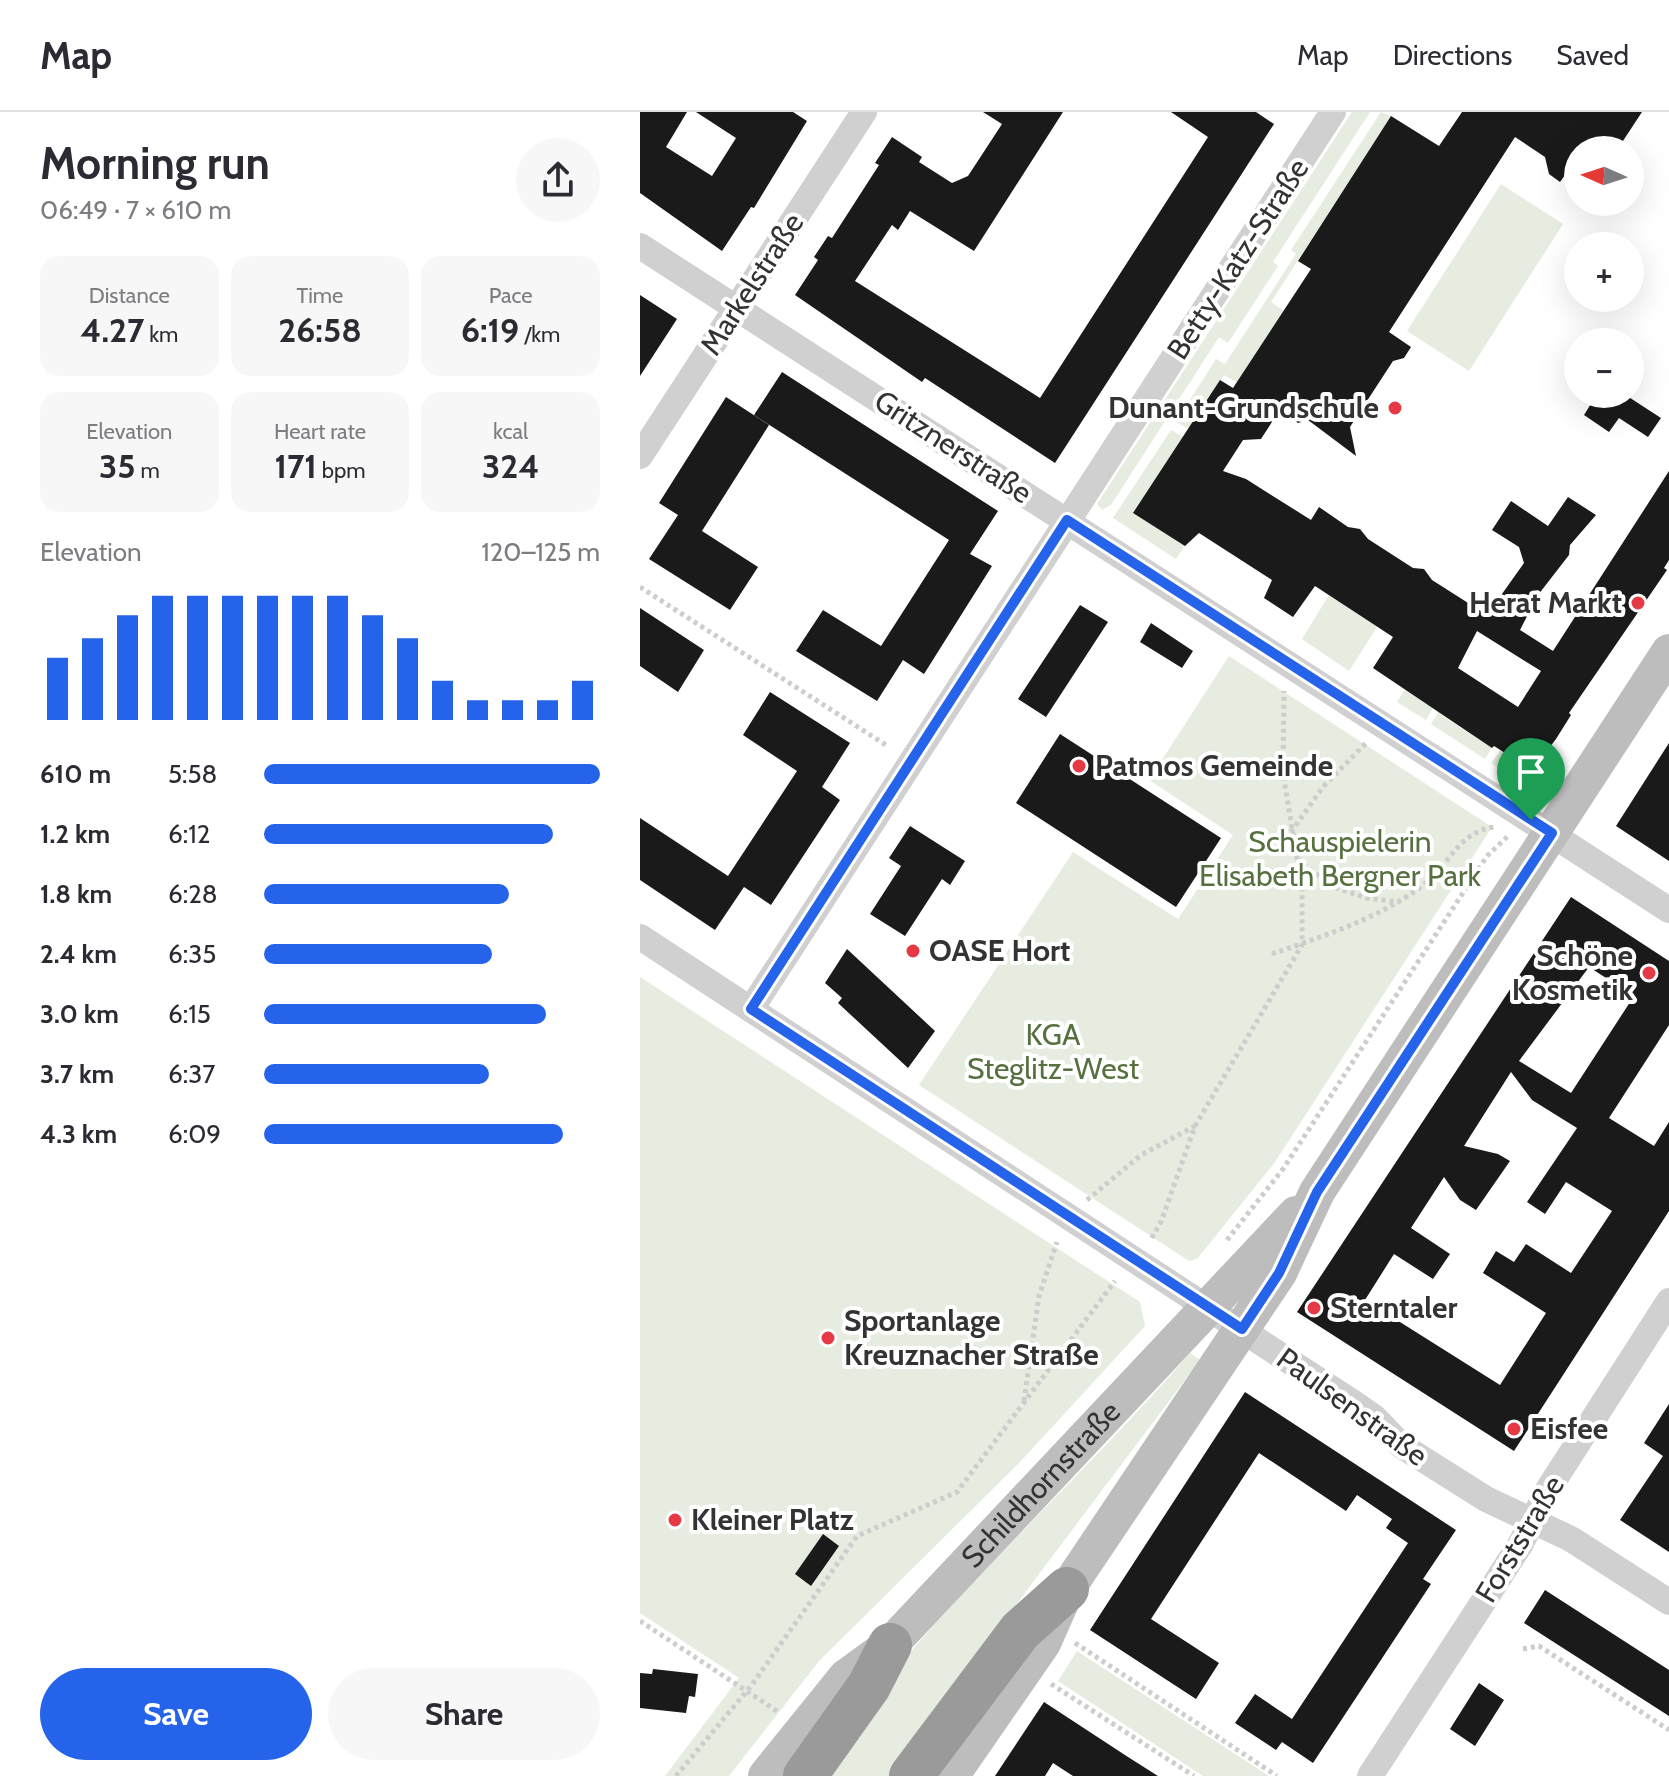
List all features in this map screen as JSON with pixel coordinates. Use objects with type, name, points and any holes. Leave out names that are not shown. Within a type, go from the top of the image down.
[{"type":"highway","points":[[911,1776],[1020,1631],[1067,1589]]},
{"type":"highway","points":[[805,1776],[869,1686],[890,1645]]},
{"type":"main road","name":"Schildhornstraße","points":[[951,1776],[1043,1643],[1067,1589],[1279,1273],[1317,1192],[1669,652]]},
{"type":"main road","name":"Schildhornstraße","points":[[766,1776],[846,1677],[890,1645],[1085,1441],[1206,1306],[1317,1192]]},
{"type":"street","name":"Markelstraße","points":[[640,456],[864,112]]},
{"type":"street","name":"Betty-Katz-Straße","points":[[751,1009],[1333,112]]},
{"type":"street","name":"Gritznerstraße","points":[[640,246],[1669,910]]},
{"type":"street","name":"Paulsenstraße","points":[[640,937],[1242,1329],[1375,1418],[1402,1446],[1486,1499],[1571,1539],[1669,1602]]},
{"type":"street","name":"Forststraße","points":[[1370,1776],[1520,1545],[1530,1520],[1669,1301]]},
{"type":"path","points":[[640,587],[886,745]]},
{"type":"path","points":[[1150,1241],[1161,1222],[1195,1126],[1302,945],[1303,898],[1291,833],[1282,751],[1285,687]]},
{"type":"path","points":[[1291,833],[1328,780],[1368,741]]},
{"type":"path","points":[[1272,954],[1302,945],[1398,902],[1430,881],[1470,833],[1500,826]]},
{"type":"path","points":[[1219,1252],[1283,1169],[1487,856],[1512,833]]},
{"type":"path","points":[[1297,858],[1333,887],[1367,898],[1398,902]]},
{"type":"path","points":[[1087,1200],[1141,1155],[1195,1126]]},
{"type":"path","points":[[1024,1402],[1039,1296],[1057,1242]]},
{"type":"path","points":[[676,1776],[747,1691],[857,1536],[957,1492],[1115,1281]]},
{"type":"path","points":[[640,1621],[780,1714]]},
{"type":"path","points":[[1075,1643],[1277,1776]]},
{"type":"path","points":[[1523,1649],[1539,1646],[1669,1730]]},
{"type":"path","points":[[1050,1683],[1194,1776]]},
{"type":"green space","points":[[1352,112],[1370,112],[1273,262],[1278,266],[1228,343],[1219,337],[1111,505],[1102,510],[1097,504]]},
{"type":"green space","points":[[1381,112],[1391,116],[1271,302],[1284,311],[1238,383],[1224,375],[1189,429],[1176,422],[1216,359],[1225,364],[1296,254],[1291,250]]},
{"type":"green space","points":[[1501,184],[1563,224],[1469,371],[1407,331]]},
{"type":"green space","points":[[1171,430],[1183,437],[1135,514],[1185,545],[1176,559],[1113,518]]},
{"type":"green space","points":[[1329,595],[1377,627],[1349,671],[1302,639]]},
{"type":"green space","name":"Schauspielerin Elisabeth Bergner Park","points":[[1229,656],[1492,827],[1275,1162],[1197,1259],[1189,1261],[919,1085],[1073,852],[1178,919],[1233,835],[1149,780]]},
{"type":"green space","points":[[1406,688],[1424,703],[1434,706],[1426,720],[1397,702]]},
{"type":"green space","points":[[1440,710],[1441,715],[1492,748],[1485,759],[1431,724]]},
{"type":"green space","points":[[1501,750],[1532,771],[1524,785],[1491,763]]},
{"type":"green space","name":"Sportanlage Kreuznacher Straße","points":[[640,977],[1140,1302],[1145,1326],[1019,1463],[819,1661],[729,1776],[665,1776],[739,1678],[640,1613]]},
{"type":"green space","points":[[1190,1353],[1200,1360],[1024,1594],[897,1776],[817,1776],[887,1681],[932,1627]]},
{"type":"green space","points":[[1077,1651],[1269,1776],[1203,1776],[1058,1681]]},
{"type":"building","points":[[640,112],[687,112],[666,147],[712,176],[736,138],[696,112],[793,112],[807,121],[754,208],[751,207],[722,251],[640,193]]},
{"type":"building","points":[[983,112],[1063,112],[974,251],[910,211],[898,230],[892,225],[855,281],[1040,398],[1208,137],[1171,112],[1256,112],[1274,124],[1055,463],[925,378],[922,382],[795,295],[818,260],[814,257],[828,236],[832,238],[879,165],[875,163],[892,137],[922,157],[919,162],[952,183],[968,176],[1002,124]]},
{"type":"building","points":[[1462,112],[1642,112],[1626,136],[1564,136],[1564,176],[1560,182],[1549,174],[1545,157],[1515,137],[1389,332],[1411,347],[1404,358],[1393,361],[1350,427],[1356,456],[1308,420],[1298,423],[1279,411],[1261,439],[1243,440],[1223,471],[1246,479],[1311,520],[1319,507],[1348,527],[1360,529],[1368,539],[1413,568],[1424,569],[1432,580],[1487,615],[1524,563],[1519,547],[1492,530],[1511,501],[1548,526],[1568,497],[1596,515],[1570,545],[1569,555],[1538,595],[1520,630],[1553,651],[1669,471],[1669,560],[1664,568],[1667,570],[1569,713],[1571,715],[1556,739],[1532,770],[1494,746],[1492,748],[1373,668],[1393,637],[1315,586],[1293,617],[1264,598],[1272,580],[1199,533],[1185,546],[1133,513],[1220,380],[1233,388],[1311,269],[1298,261],[1391,116],[1439,146]],"holes":[[[1477,631],[1541,671],[1518,707],[1458,668]]]},
{"type":"building","points":[[640,295],[677,319],[640,376]]},
{"type":"building","points":[[782,372],[998,511],[970,554],[992,566],[924,674],[903,660],[877,701],[796,651],[823,610],[881,646],[949,540],[754,415]]},
{"type":"building","points":[[726,397],[769,425],[702,531],[758,567],[730,610],[649,559],[678,515],[659,503]]},
{"type":"building","points":[[1644,407],[1661,418],[1648,437],[1619,418],[1609,432],[1584,415],[1588,408]]},
{"type":"building","points":[[1080,605],[1108,622],[1046,717],[1018,699]]},
{"type":"building","points":[[640,608],[704,650],[678,692],[640,666]]},
{"type":"building","points":[[1151,623],[1193,651],[1182,668],[1140,642]]},
{"type":"building","points":[[770,692],[850,743],[822,787],[840,800],[771,905],[744,887],[715,930],[640,880],[640,818],[728,876],[797,771],[743,735]]},
{"type":"building","name":"Patmos Gemeinde","points":[[1060,734],[1221,838],[1176,907],[1016,803]]},
{"type":"building","points":[[1669,743],[1669,861],[1616,826]]},
{"type":"building","points":[[910,826],[965,861],[950,885],[942,879],[905,936],[870,914],[901,866],[889,858]]},
{"type":"building","points":[[1571,897],[1669,961],[1669,1025],[1609,1118],[1654,1146],[1669,1122],[1669,1211],[1514,1451],[1297,1312]],"holes":[[[1589,967],[1634,996],[1571,1093],[1519,1061]],[[1511,1072],[1532,1100],[1577,1128],[1527,1202],[1545,1214],[1566,1182],[1612,1211],[1571,1273],[1526,1244],[1514,1262],[1496,1251],[1483,1273],[1546,1313],[1500,1385],[1365,1300],[1394,1254],[1433,1279],[1450,1254],[1411,1228],[1444,1177],[1460,1200],[1476,1210],[1510,1161],[1498,1154],[1464,1146]]]},
{"type":"building","points":[[847,949],[935,1031],[908,1068],[838,1003],[842,998],[825,983]]},
{"type":"building","points":[[1245,1392],[1456,1530],[1423,1579],[1431,1584],[1313,1763],[1282,1742],[1276,1750],[1235,1723],[1255,1694],[1292,1719],[1408,1543],[1386,1528],[1392,1519],[1357,1495],[1346,1511],[1259,1453],[1151,1619],[1219,1663],[1196,1699],[1090,1630]]},
{"type":"building","points":[[1669,1404],[1669,1552],[1620,1520],[1663,1456],[1644,1443]]},
{"type":"building","points":[[823,1534],[839,1546],[811,1586],[795,1574]]},
{"type":"building","points":[[1545,1590],[1669,1670],[1669,1716],[1524,1623]]},
{"type":"building","points":[[653,1669],[698,1674],[695,1697],[689,1696],[686,1713],[640,1708],[640,1673],[652,1674]]},
{"type":"building","points":[[1479,1683],[1504,1700],[1475,1746],[1450,1729]]},
{"type":"building","points":[[1044,1702],[1158,1776],[1073,1776],[1053,1763],[1045,1776],[995,1776]]},
{"type":"place","name":"Dunant-Grundschule","points":[[1395,408]]},
{"type":"place","name":"Herat Markt","points":[[1638,603]]},
{"type":"place","name":"Patmos Gemeinde","points":[[1079,766]]},
{"type":"place","name":"OASE Hort","points":[[913,951]]},
{"type":"place","name":"Schöne Kosmetik","points":[[1649,973]]},
{"type":"place","name":"Sterntaler","points":[[1314,1308]]},
{"type":"place","name":"Sportanlage Kreuznacher Straße","points":[[828,1338]]},
{"type":"place","name":"Eisfee","points":[[1514,1429]]},
{"type":"place","name":"Kleiner Platz","points":[[675,1520]]},
{"type":"route","points":[[1067,520],[1531,820],[1552,833],[1317,1192],[1279,1273],[1242,1329],[751,1009],[1067,520]]},
{"type":"park label","name":"KGA Steglitz-West","points":[[1053,1052]]}]
